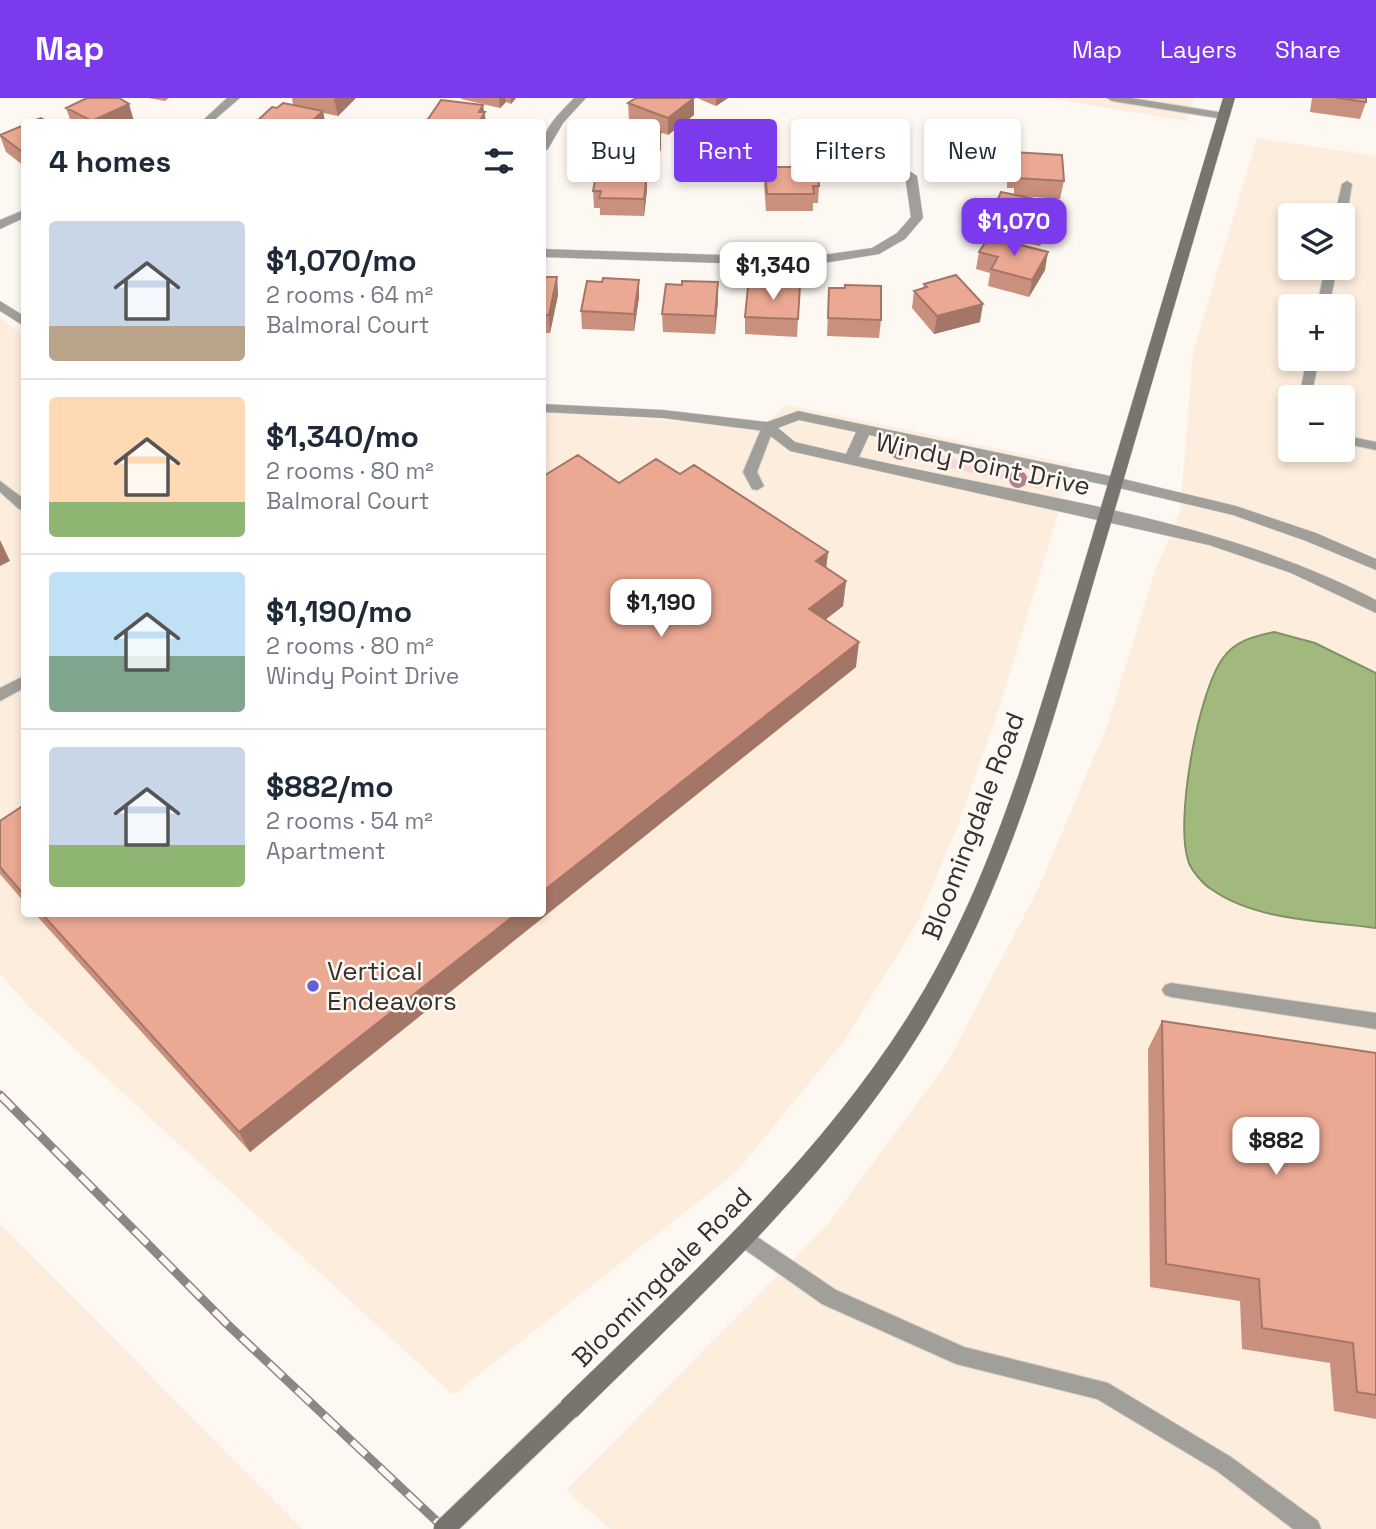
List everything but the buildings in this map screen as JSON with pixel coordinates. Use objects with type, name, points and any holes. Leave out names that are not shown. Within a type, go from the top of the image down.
[{"type":"main road","name":"Bloomingdale Road","points":[[444,1529],[744,1237],[818,1155],[884,1072],[955,954],[1003,840],[1049,702],[1229,98]]},
{"type":"street","points":[[210,119],[234,98]]},
{"type":"street","points":[[546,142],[558,121],[580,98]]},
{"type":"street","points":[[546,253],[782,261],[830,258],[875,251],[901,236],[917,218],[911,176]]},
{"type":"street","points":[[0,225],[21,215]]},
{"type":"street","points":[[0,305],[21,320]]},
{"type":"street","name":"Windy Point Drive","points":[[546,408],[663,414],[768,427],[798,415],[1115,482],[1236,512],[1311,537],[1376,565]]},
{"type":"street","name":"Windy Point Drive","points":[[768,427],[790,446],[1205,540],[1289,567],[1376,607]]},
{"type":"street","name":"Windy Point Drive","points":[[850,460],[865,429]]},
{"type":"lane","points":[[1112,98],[1224,116]]},
{"type":"lane","points":[[1343,203],[1347,184]]},
{"type":"lane","points":[[757,486],[750,472],[768,427]]},
{"type":"lane","points":[[1355,442],[1376,446]]},
{"type":"lane","points":[[0,485],[21,503]]},
{"type":"lane","points":[[0,695],[21,683]]},
{"type":"lane","points":[[1171,990],[1376,1021]]},
{"type":"lane","points":[[744,1237],[829,1297],[963,1357],[1101,1390],[1224,1464],[1310,1529]]},
{"type":"shaded area","points":[[1048,98],[1194,98],[1186,121]]},
{"type":"shaded area","points":[[1257,138],[1376,156],[1376,1529],[610,1529],[566,1490],[828,1224],[947,1063],[1037,891],[1108,724],[1155,571],[1180,513],[1193,352]]},
{"type":"shaded area","points":[[0,317],[21,334],[21,917],[546,917],[546,412],[760,426],[787,405],[1073,464],[1000,706],[958,825],[917,923],[844,1041],[736,1172],[453,1395],[28,1006],[0,974]]},
{"type":"shaded area","points":[[884,442],[1045,480],[1047,485],[1041,489],[879,451],[877,446]]},
{"type":"shaded area","points":[[1274,632],[1315,643],[1376,673],[1376,928],[1290,918],[1248,908],[1208,887],[1189,864],[1184,816],[1191,757],[1205,698],[1223,658],[1233,647],[1259,635]]},
{"type":"shaded area","points":[[0,1223],[302,1529],[0,1529]]},
{"type":"railway","points":[[0,1095],[227,1324],[445,1529]]},
{"type":"place","name":"Vertical Endeavors","points":[[313,986]]}]
